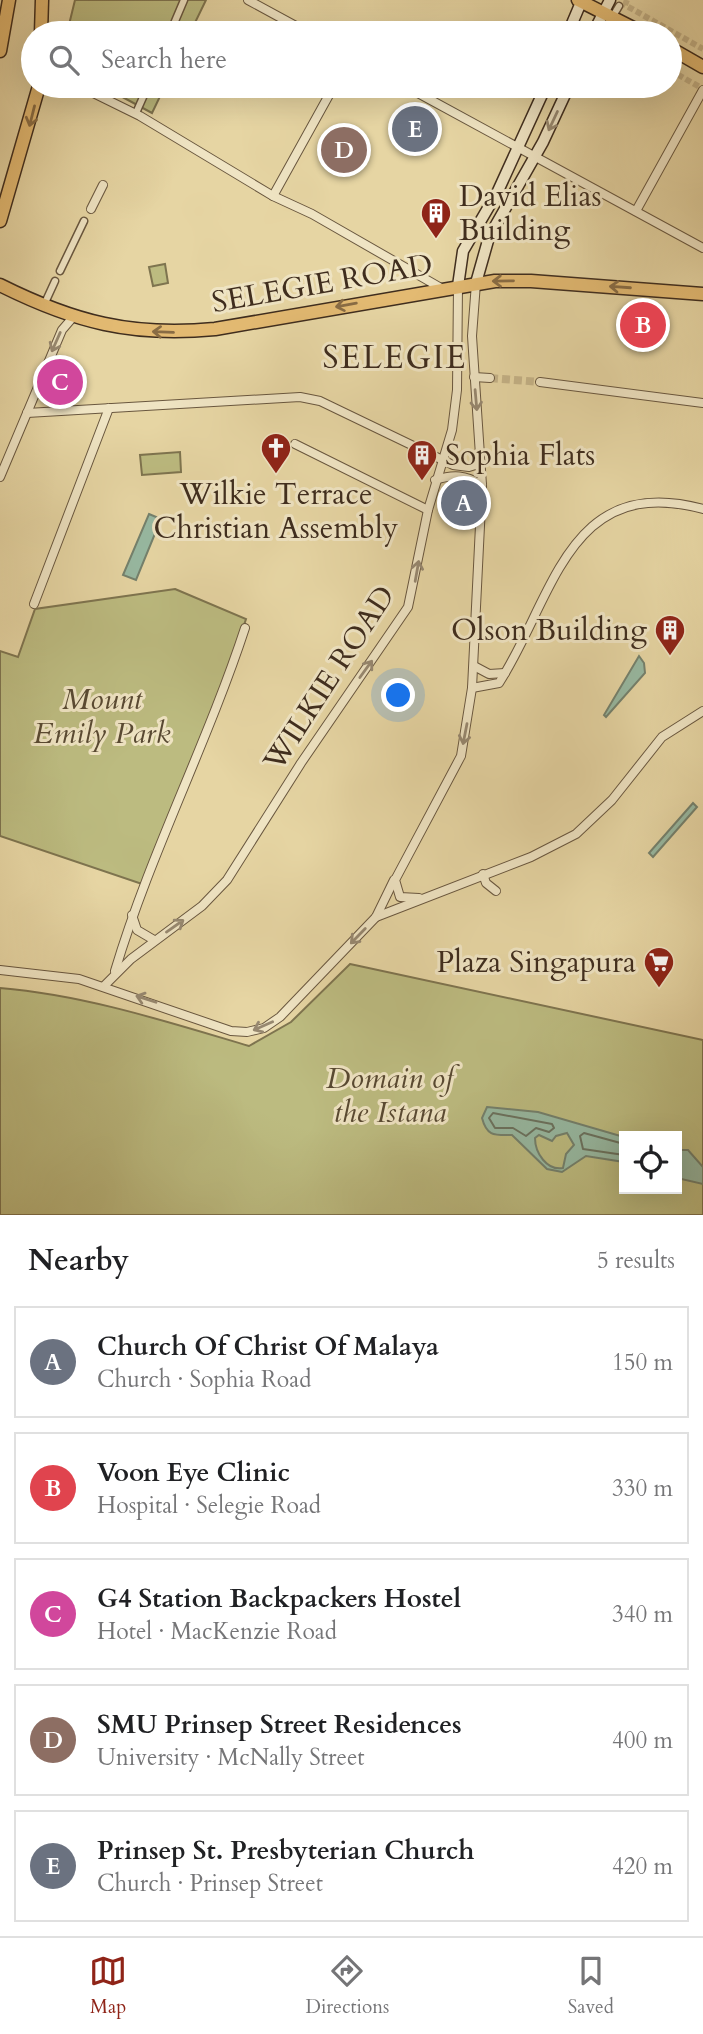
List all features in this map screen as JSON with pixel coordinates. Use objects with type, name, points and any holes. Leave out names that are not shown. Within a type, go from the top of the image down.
[{"type":"main road","points":[[0,51],[9,0]]},
{"type":"main road","points":[[41,21],[42,0]]},
{"type":"main road","points":[[572,21],[580,0],[611,9],[627,21]]},
{"type":"main road","points":[[682,55],[703,67]]},
{"type":"main road","points":[[0,221],[36,98]]},
{"type":"main road","points":[[458,286],[463,251],[519,147],[541,98]]},
{"type":"main road","points":[[476,283],[489,237],[535,156],[563,98]]},
{"type":"main road","name":"SELEGIE ROAD","points":[[0,285],[74,316],[122,329],[178,332],[215,329],[476,283],[531,281],[703,294]]},
{"type":"street","points":[[175,21],[184,0]]},
{"type":"street","points":[[248,0],[286,21]]},
{"type":"street","points":[[636,211],[703,90]]},
{"type":"street","points":[[106,98],[136,113],[273,196],[312,214],[441,288]]},
{"type":"street","points":[[136,113],[143,98]]},
{"type":"street","points":[[273,196],[327,98]]},
{"type":"street","points":[[427,98],[703,248]]},
{"type":"street","points":[[91,209],[103,186]]},
{"type":"street","points":[[60,271],[84,222]]},
{"type":"street","points":[[44,305],[55,281]]},
{"type":"street","points":[[0,970],[69,977],[104,986],[231,1031],[256,1030],[280,1017],[376,917],[461,756],[472,688],[482,485],[472,325],[476,283]]},
{"type":"street","name":"WILKIE ROAD","points":[[104,986],[154,940],[201,906],[227,880],[330,719],[399,623],[413,590],[428,510],[456,398],[458,286]]},
{"type":"street","points":[[0,477],[62,330],[74,316]]},
{"type":"street","points":[[474,377],[490,378]]},
{"type":"street","points":[[540,382],[703,403]]},
{"type":"street","points":[[27,413],[300,397],[320,401],[461,467],[482,463]]},
{"type":"street","points":[[34,604],[109,408]]},
{"type":"street","points":[[295,444],[428,510]]},
{"type":"street","points":[[435,480],[468,477],[482,485]]},
{"type":"street","points":[[472,688],[495,685],[505,673],[559,565],[584,532],[611,513],[643,503],[679,503],[703,509]]},
{"type":"street","points":[[114,974],[132,915],[219,703],[244,628]]},
{"type":"street","points":[[474,666],[489,674],[505,673]]},
{"type":"street","points":[[376,917],[555,847],[576,834],[612,800],[662,737],[703,711]]},
{"type":"street","points":[[483,874],[486,883],[496,891]]},
{"type":"street","points":[[397,875],[400,897],[419,898]]},
{"type":"street","points":[[132,915],[137,930],[154,940]]},
{"type":"green space","points":[[75,0],[206,0],[196,21],[70,21]]},
{"type":"green space","points":[[124,98],[159,98],[152,113]]},
{"type":"green space","points":[[165,264],[168,283],[153,286],[149,267]]},
{"type":"green space","points":[[180,452],[181,472],[142,475],[140,455]]},
{"type":"green space","name":"Mount Emily Park","points":[[175,589],[246,619],[222,691],[142,884],[0,836],[0,651],[18,657],[35,609]]},
{"type":"green space","name":"Domain of the Istana","points":[[350,964],[703,1040],[703,1215],[0,1215],[0,988],[95,1003],[249,1046],[291,1022]]},
{"type":"water","points":[[149,514],[161,519],[136,580],[123,575]]},
{"type":"water","points":[[639,656],[644,663],[645,673],[606,717],[604,715]]},
{"type":"water","points":[[693,803],[697,807],[653,857],[649,853]]},
{"type":"water","points":[[487,1107],[538,1112],[619,1136],[619,1161],[586,1156],[562,1172],[547,1169],[512,1135],[496,1135],[489,1132],[482,1118]],"holes":[[[567,1133],[574,1145],[566,1154],[563,1168],[552,1167],[543,1160],[535,1138],[539,1135],[552,1141],[556,1136]]]},
{"type":"water","points":[[682,1150],[688,1150],[703,1167],[703,1184],[682,1179]]},
{"type":"tunnel","points":[[627,0],[625,5],[653,21]]},
{"type":"tunnel","points":[[682,37],[703,49]]},
{"type":"tunnel","points":[[682,77],[703,89]]},
{"type":"tunnel","points":[[490,378],[540,382]]},
{"type":"place","name":"Prinsep St. Presbyterian Church","points":[[415,129]]},
{"type":"place","name":"SMU Prinsep Street Residences","points":[[344,150]]},
{"type":"place","name":"David Elias Building","points":[[436,240]]},
{"type":"place","name":"Voon Eye Clinic","points":[[643,325]]},
{"type":"place","name":"G4 Station Backpackers Hostel","points":[[60,382]]},
{"type":"place","name":"Wilkie Terrace Christian Assembly","points":[[276,475]]},
{"type":"place","name":"Sophia Flats","points":[[422,482]]},
{"type":"place","name":"Church Of Christ Of Malaya","points":[[464,503]]},
{"type":"place","name":"Olson Building","points":[[670,657]]},
{"type":"place","name":"Plaza Singapura","points":[[659,989]]},
{"type":"district","name":"SELEGIE","points":[[395,357]]}]
